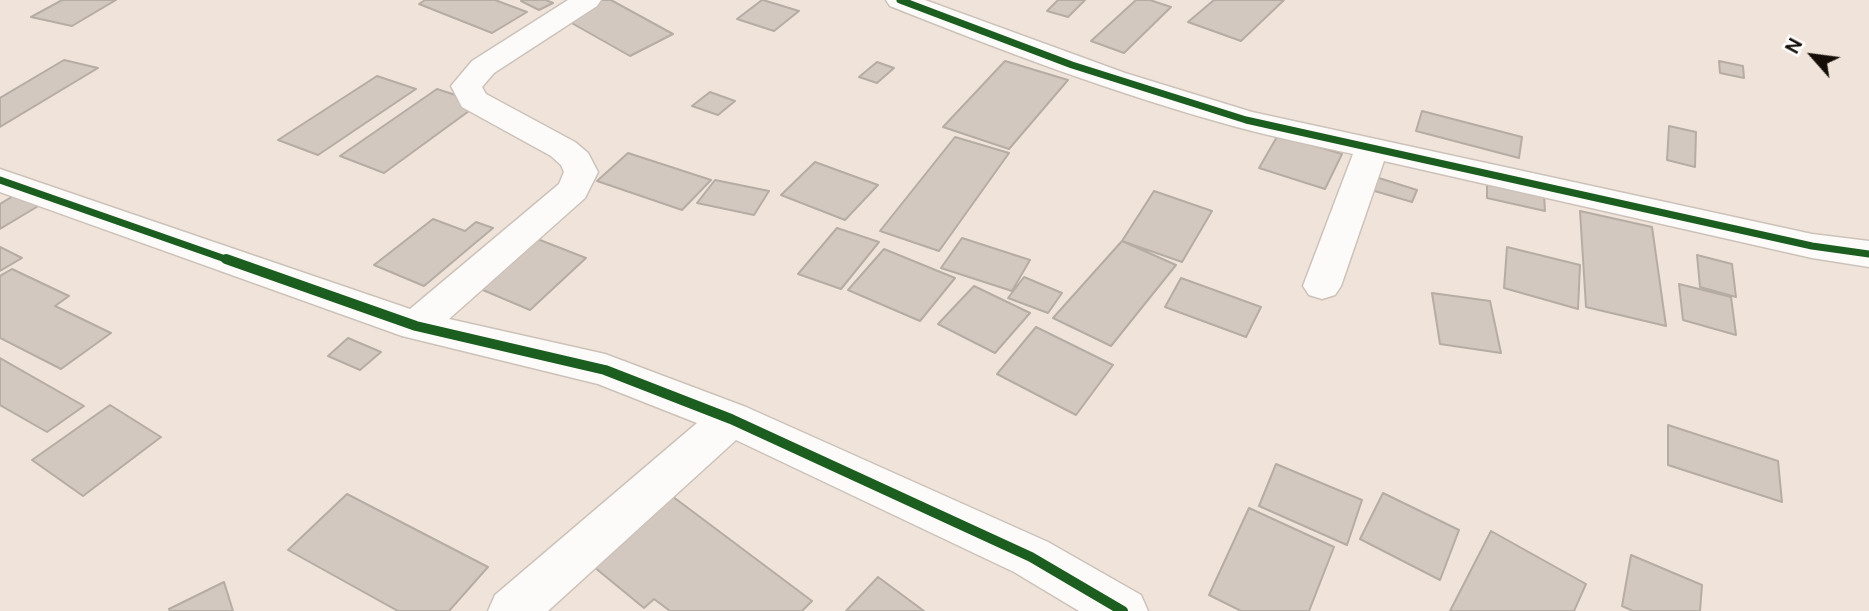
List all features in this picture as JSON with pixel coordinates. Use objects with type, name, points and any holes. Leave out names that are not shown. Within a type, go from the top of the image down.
[{"type":"street","points":[[416,326],[573,190],[581,172],[576,160],[563,149],[473,100],[466,86],[484,67],[587,0]]},
{"type":"street","points":[[900,0],[1014,45],[1195,106],[1371,150],[1812,246],[1869,254]]},
{"type":"street","points":[[1322,286],[1371,150]]},
{"type":"street","points":[[0,180],[416,326],[605,370],[732,419],[1031,557],[1123,611]]},
{"type":"street","points":[[513,611],[732,419]]},
{"type":"building","points":[[62,0],[116,0],[72,26],[31,17]]},
{"type":"building","points":[[425,0],[495,0],[527,12],[492,33],[419,4]]},
{"type":"building","points":[[546,0],[553,3],[539,10],[521,1]]},
{"type":"building","points":[[597,0],[611,0],[673,34],[630,56],[561,17]]},
{"type":"building","points":[[762,0],[799,11],[774,31],[737,19]]},
{"type":"building","points":[[1058,0],[1085,0],[1068,17],[1047,11]]},
{"type":"building","points":[[1136,0],[1150,0],[1171,7],[1124,53],[1091,41]]},
{"type":"building","points":[[1214,0],[1284,0],[1241,41],[1188,22]]},
{"type":"building","points":[[64,60],[98,68],[0,127],[0,98]]},
{"type":"building","points":[[1005,61],[1068,80],[1009,149],[943,127]]},
{"type":"building","points":[[1719,61],[1743,66],[1744,78],[1720,73]]},
{"type":"building","points":[[877,62],[894,68],[877,83],[859,77]]},
{"type":"building","points":[[377,76],[416,89],[318,155],[278,140]]},
{"type":"building","points":[[437,89],[480,103],[384,173],[340,156]]},
{"type":"building","points":[[710,92],[735,101],[718,115],[692,106]]},
{"type":"building","points":[[1422,111],[1522,137],[1519,158],[1416,131]]},
{"type":"building","points":[[1669,126],[1696,132],[1695,167],[1667,160]]},
{"type":"building","points":[[1278,135],[1342,154],[1325,189],[1259,168]]},
{"type":"building","points":[[955,137],[1009,153],[939,251],[880,231]]},
{"type":"building","points":[[628,153],[711,180],[682,210],[597,181]]},
{"type":"building","points":[[815,162],[878,185],[845,220],[781,195]]},
{"type":"building","points":[[1366,174],[1417,190],[1412,202],[1361,187]]},
{"type":"building","points":[[715,180],[769,191],[754,215],[697,203]]},
{"type":"building","points":[[1487,182],[1544,195],[1545,211],[1487,198]]},
{"type":"building","points":[[1154,191],[1212,211],[1182,262],[1122,241]]},
{"type":"building","points":[[15,195],[40,205],[0,229],[0,204]]},
{"type":"building","points":[[1580,211],[1652,227],[1666,326],[1586,307]]},
{"type":"building","points":[[433,219],[465,231],[476,222],[493,228],[424,286],[374,265]]},
{"type":"building","points":[[837,228],[879,242],[841,289],[798,274]]},
{"type":"building","points":[[522,233],[586,258],[530,310],[464,282]]},
{"type":"building","points":[[962,238],[1030,260],[1012,291],[941,268]]},
{"type":"building","points":[[1122,241],[1176,265],[1111,346],[1053,318]]},
{"type":"building","points":[[0,247],[22,258],[0,271]]},
{"type":"building","points":[[1507,247],[1580,265],[1578,309],[1504,288]]},
{"type":"building","points":[[884,249],[955,278],[920,321],[848,290]]},
{"type":"building","points":[[1697,255],[1732,264],[1736,297],[1700,287]]},
{"type":"building","points":[[12,269],[69,296],[55,306],[111,333],[61,369],[0,338],[0,276]]},
{"type":"building","points":[[1024,277],[1062,293],[1048,313],[1008,298]]},
{"type":"building","points":[[1181,278],[1261,307],[1246,337],[1165,307]]},
{"type":"building","points":[[1679,284],[1731,297],[1736,335],[1683,320]]},
{"type":"building","points":[[974,286],[1030,313],[995,353],[938,324]]},
{"type":"building","points":[[1432,293],[1490,301],[1501,353],[1440,344]]},
{"type":"building","points":[[1036,327],[1113,365],[1076,415],[997,374]]},
{"type":"building","points":[[348,338],[381,352],[360,370],[328,356]]},
{"type":"building","points":[[0,358],[84,406],[47,432],[0,405]]},
{"type":"building","points":[[110,405],[161,437],[83,496],[32,460]]},
{"type":"building","points":[[1668,425],[1778,461],[1782,502],[1668,465]]},
{"type":"building","points":[[1276,464],[1362,500],[1347,545],[1259,506]]},
{"type":"building","points":[[656,484],[812,601],[802,611],[670,611],[654,599],[644,608],[577,553]]},
{"type":"building","points":[[1383,493],[1459,530],[1440,580],[1360,539]]},
{"type":"building","points":[[347,494],[488,567],[449,611],[398,611],[288,550]]},
{"type":"building","points":[[1249,508],[1334,547],[1309,611],[1241,611],[1209,595]]},
{"type":"building","points":[[1491,531],[1586,584],[1574,611],[1450,611]]},
{"type":"building","points":[[1631,555],[1702,585],[1700,611],[1633,611],[1622,606]]},
{"type":"building","points":[[878,577],[924,611],[846,611]]},
{"type":"building","points":[[224,582],[233,611],[170,611],[169,609]]},
{"type":"cycle path","points":[[900,0],[1072,65],[1246,120],[1812,246],[1869,254]]},
{"type":"cycle path","points":[[0,180],[416,326],[605,370],[731,419],[1031,557],[1123,611]]}]
